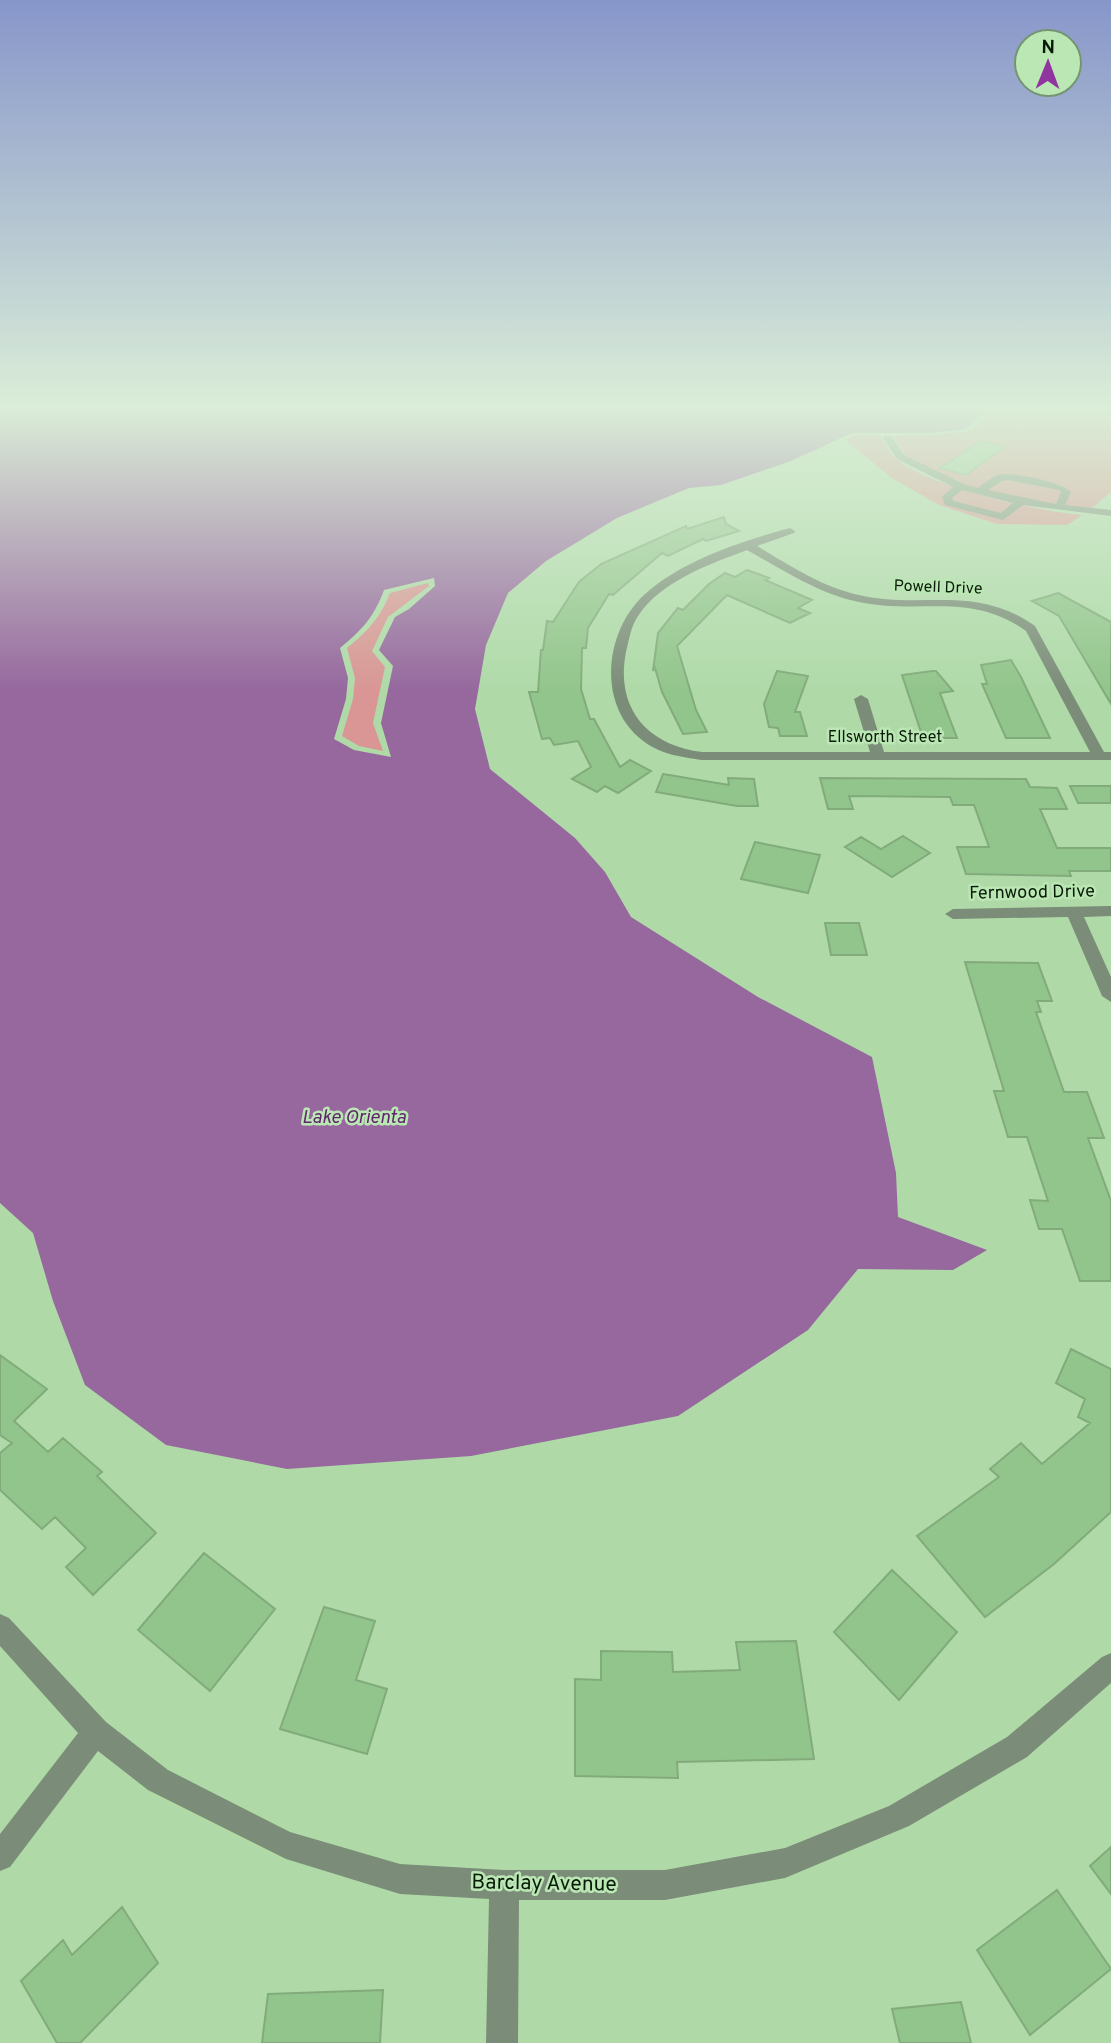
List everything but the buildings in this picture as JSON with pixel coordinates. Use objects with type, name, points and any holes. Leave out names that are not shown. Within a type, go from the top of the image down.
[{"type":"street","points":[[948,500],[949,503],[987,515],[1003,517],[1021,501],[1111,513]]},
{"type":"street","points":[[1059,508],[1062,500]]},
{"type":"street","points":[[748,547],[790,531]]},
{"type":"street","name":"Ellsworth Street","points":[[748,547],[695,567],[673,580],[634,612],[622,638],[616,677],[627,712],[648,739],[661,748],[680,754],[702,756],[1105,756]]},
{"type":"street","name":"Powell Drive","points":[[748,547],[832,591],[861,599],[890,603],[989,605],[1013,615],[1031,629],[1105,756]]},
{"type":"street","points":[[861,699],[878,756]]},
{"type":"street","points":[[1073,911],[1111,996]]},
{"type":"street","name":"Fernwood Drive","points":[[953,914],[1111,911]]},
{"type":"street","name":"Barclay Avenue","points":[[0,1627],[96,1732],[158,1780],[286,1845],[400,1879],[505,1885],[665,1885],[785,1863],[899,1816],[1017,1747],[1111,1666]]},
{"type":"street","points":[[0,1857],[96,1732]]},
{"type":"street","points":[[502,2043],[505,1885]]},
{"type":"shaded area","points":[[931,500],[1002,500],[1082,515],[1067,525],[997,524]]},
{"type":"shaded area","points":[[1033,500],[1101,500],[1091,509]]},
{"type":"shaded area","points":[[428,583],[429,586],[388,617],[372,651],[385,667],[373,723],[383,751],[359,746],[342,736],[353,699],[355,678],[347,648],[373,624],[390,593]]},
{"type":"water","name":"Lake Orienta","points":[[0,500],[659,500],[617,518],[546,561],[508,593],[486,645],[475,709],[490,769],[575,838],[605,872],[631,917],[758,997],[872,1057],[896,1173],[898,1217],[987,1250],[953,1270],[858,1269],[808,1330],[678,1416],[471,1456],[287,1469],[166,1445],[85,1385],[53,1301],[33,1233],[0,1203]],"holes":[[[434,578],[435,586],[409,609],[395,617],[379,650],[393,666],[381,723],[391,757],[354,750],[334,739],[346,699],[348,678],[340,648],[366,622],[384,590]]]}]
